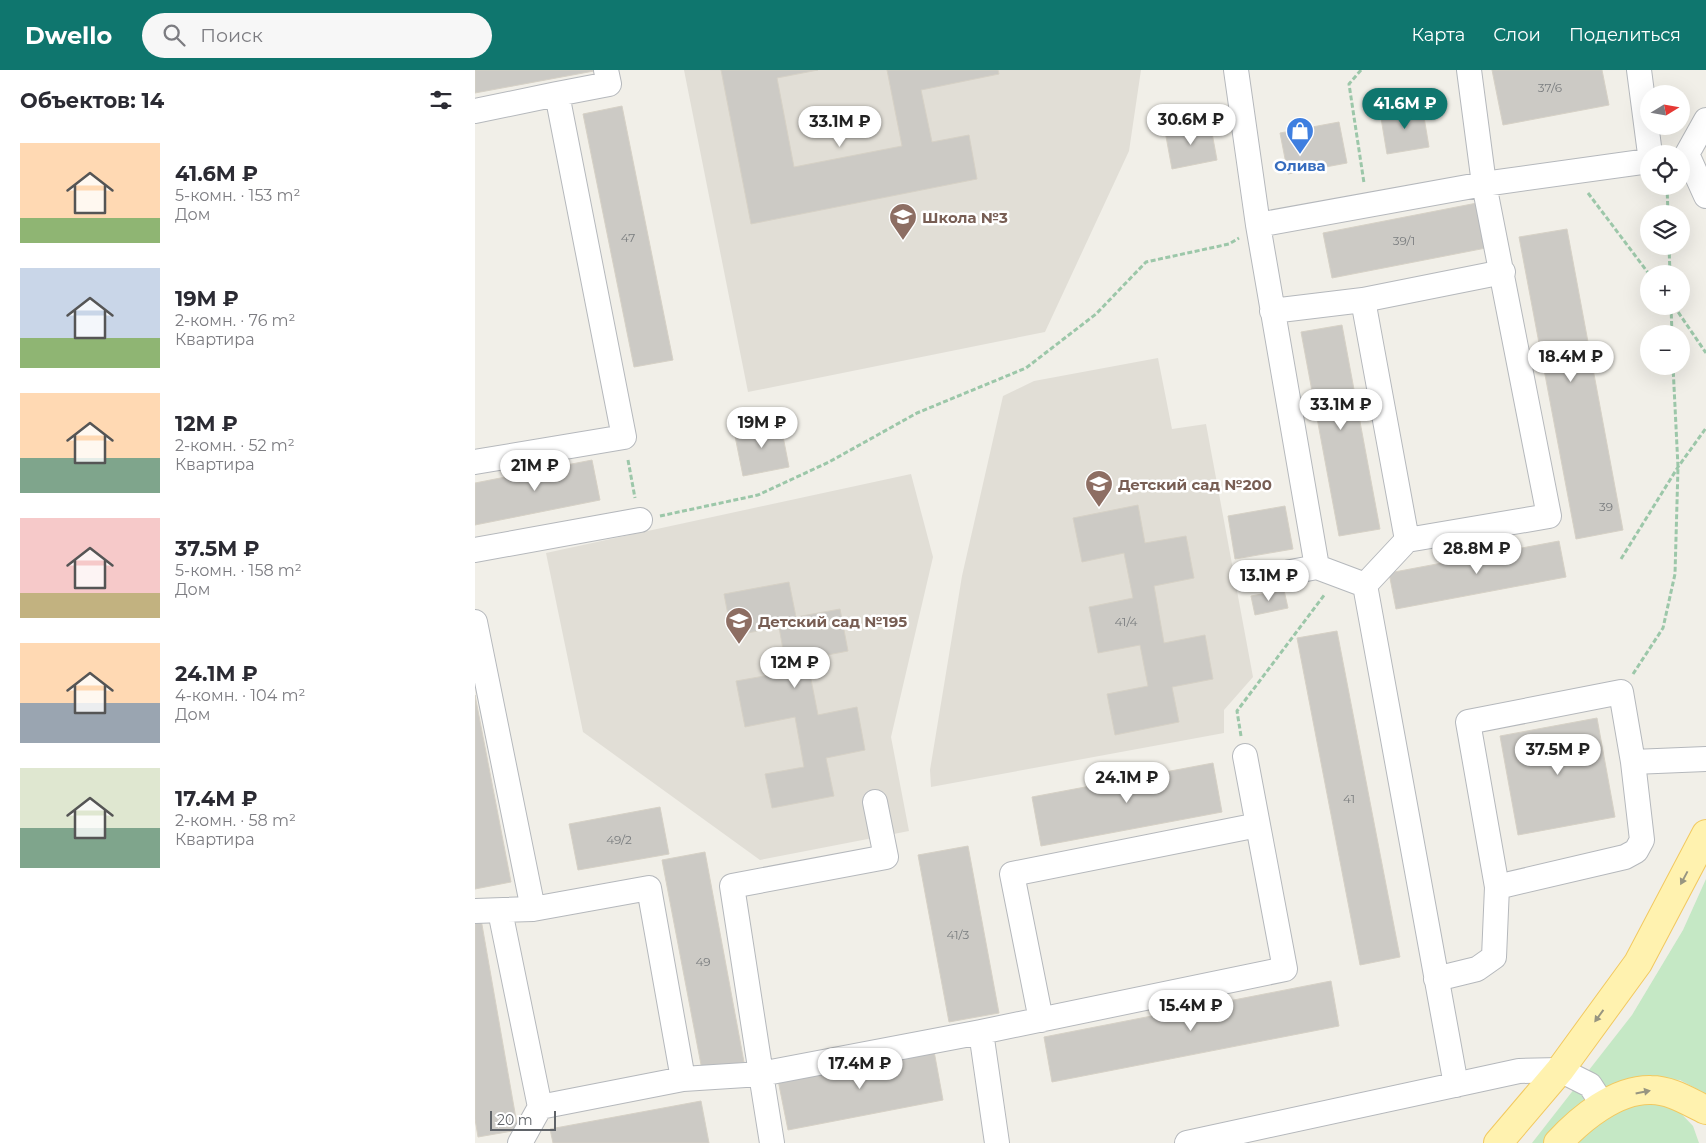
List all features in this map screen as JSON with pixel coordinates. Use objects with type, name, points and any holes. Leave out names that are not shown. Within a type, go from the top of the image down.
[{"type":"main road","points":[[1498,1143],[1560,1070],[1638,963],[1706,834]]},
{"type":"main road","points":[[1559,1143],[1603,1105],[1627,1095],[1651,1090],[1678,1096],[1706,1110]]},
{"type":"street","points":[[475,111],[609,84],[606,70]]},
{"type":"street","points":[[1236,70],[1272,311],[1317,566]]},
{"type":"street","points":[[1365,585],[1407,540],[1549,516],[1503,272],[1484,184],[1469,70]]},
{"type":"street","points":[[1639,70],[1649,145]]},
{"type":"street","points":[[475,462],[624,437],[557,94]]},
{"type":"street","points":[[1690,145],[1706,120]]},
{"type":"street","points":[[1258,225],[1484,184],[1640,162]]},
{"type":"street","points":[[1690,165],[1706,196]]},
{"type":"street","points":[[1272,311],[1363,300],[1503,272]]},
{"type":"street","points":[[1363,300],[1407,540]]},
{"type":"street","points":[[475,550],[640,520]]},
{"type":"street","points":[[1264,577],[1317,566],[1365,585]]},
{"type":"street","points":[[1365,585],[1456,1085]]},
{"type":"street","points":[[475,622],[533,909]]},
{"type":"street","points":[[1436,979],[1477,969],[1494,957],[1497,887],[1468,722],[1621,692],[1633,762],[1642,840],[1636,851],[1625,857],[1497,887]]},
{"type":"street","points":[[540,1108],[683,1079],[761,1074],[981,1032],[1285,970],[1245,756]]},
{"type":"street","points":[[1633,762],[1706,759]]},
{"type":"street","points":[[772,1143],[732,886],[886,856],[875,802]]},
{"type":"street","points":[[1041,1020],[1012,874],[1258,826]]},
{"type":"street","points":[[475,911],[533,909],[649,888],[683,1079]]},
{"type":"street","points":[[500,911],[540,1108],[520,1143]]},
{"type":"street","points":[[981,1032],[997,1143]]},
{"type":"street","points":[[1187,1143],[1519,1071],[1560,1070],[1590,1084],[1603,1105]]},
{"type":"path","points":[[1361,70],[1349,84],[1367,206]]},
{"type":"path","points":[[1571,172],[1642,265]]},
{"type":"path","points":[[624,437],[640,520],[758,495],[829,462],[917,412],[1026,368],[1096,314],[1146,262],[1229,244],[1258,225]]},
{"type":"path","points":[[1679,315],[1706,352]]},
{"type":"path","points":[[1621,692],[1663,628],[1675,574],[1678,467],[1673,375]]},
{"type":"path","points":[[1621,559],[1678,467],[1706,428]]},
{"type":"path","points":[[1245,756],[1237,710],[1339,576]]},
{"type":"shaded area","name":"Школа №3","points":[[684,70],[1141,70],[1129,151],[1045,332],[748,392]]},
{"type":"shaded area","name":"Детский сад №200","points":[[1158,358],[1172,429],[1206,424],[1253,677],[1224,710],[1224,733],[931,787],[930,770],[962,576],[1003,396],[1034,381]]},
{"type":"shaded area","name":"Детский сад №195","points":[[911,474],[933,557],[891,737],[909,831],[760,860],[583,732],[546,553]]},
{"type":"green space","points":[[1706,879],[1706,1094],[1680,1080],[1644,1078],[1548,1143],[1532,1143],[1632,1015],[1683,930]]},
{"type":"green space","points":[[1632,1104],[1673,1105],[1693,1126],[1699,1143],[1578,1143],[1592,1129]]},
{"type":"building","points":[[475,70],[593,70],[594,71],[475,93]]},
{"type":"building","points":[[721,70],[818,70],[777,78],[794,167],[902,146],[887,70],[998,70],[999,74],[921,90],[932,142],[969,135],[977,179],[751,224]]},
{"type":"building","points":[[1492,70],[1602,70],[1609,105],[1503,125]]},
{"type":"building","points":[[1422,105],[1429,147],[1387,154],[1380,112]]},
{"type":"building","points":[[622,106],[673,360],[634,367],[583,114]]},
{"type":"building","points":[[1210,122],[1217,160],[1172,169],[1165,131]]},
{"type":"building","points":[[1339,122],[1347,163],[1288,174],[1280,133]]},
{"type":"building","points":[[1477,203],[1486,248],[1332,278],[1323,233]]},
{"type":"building","points":[[1567,229],[1623,530],[1576,539],[1519,237]]},
{"type":"building","points":[[1342,325],[1380,529],[1339,536],[1301,332]]},
{"type":"building","points":[[780,421],[789,467],[743,476],[734,431]]},
{"type":"building","points":[[592,460],[600,500],[475,525],[475,483]]},
{"type":"building","points":[[1138,505],[1145,543],[1186,536],[1194,578],[1154,586],[1164,643],[1205,635],[1213,679],[1172,687],[1179,722],[1115,735],[1107,694],[1148,686],[1140,645],[1098,653],[1089,607],[1133,598],[1124,553],[1082,562],[1073,518]]},
{"type":"building","points":[[1285,506],[1293,549],[1235,559],[1228,516]]},
{"type":"building","points":[[1559,541],[1566,577],[1396,609],[1389,573]]},
{"type":"building","points":[[789,582],[796,617],[840,609],[848,651],[807,659],[818,715],[857,707],[865,750],[826,758],[834,796],[772,808],[765,774],[804,767],[795,717],[745,727],[736,681],[787,672],[779,627],[732,636],[724,594]]},
{"type":"building","points":[[1284,590],[1288,608],[1255,615],[1251,596]]},
{"type":"building","points":[[1337,631],[1400,957],[1360,965],[1297,638]]},
{"type":"building","points":[[475,695],[511,882],[475,889]]},
{"type":"building","points":[[1597,718],[1615,817],[1518,835],[1500,736]]},
{"type":"building","points":[[1213,763],[1222,812],[1041,846],[1032,797]]},
{"type":"building","points":[[660,807],[669,854],[578,870],[569,824]]},
{"type":"building","points":[[968,846],[999,1013],[949,1022],[918,855]]},
{"type":"building","points":[[705,852],[744,1062],[702,1070],[662,860]]},
{"type":"building","points":[[481,919],[518,1130],[478,1137],[475,1119],[475,920]]},
{"type":"building","points":[[1331,981],[1339,1026],[1052,1082],[1044,1037]]},
{"type":"building","points":[[934,1051],[943,1100],[788,1130],[778,1080]]},
{"type":"building","points":[[701,1101],[709,1143],[553,1143],[550,1129]]},
{"type":"place","name":"Олива","points":[[1300,155]]},
{"type":"place","name":"Школа №3","points":[[903,241]]},
{"type":"place","name":"Детский сад №200","points":[[1099,508]]},
{"type":"place","name":"Детский сад №195","points":[[739,645]]}]
